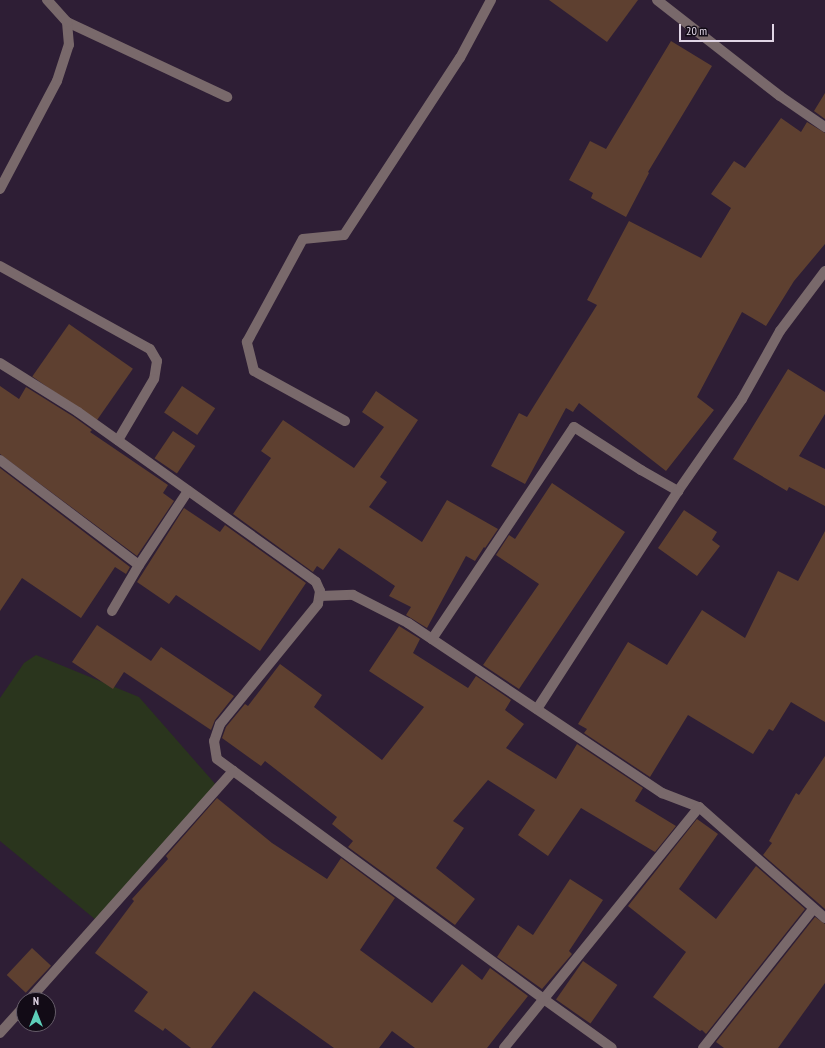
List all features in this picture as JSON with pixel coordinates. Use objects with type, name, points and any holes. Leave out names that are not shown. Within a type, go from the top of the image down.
[{"type":"street","points":[[47,0],[67,22],[227,97]]},
{"type":"street","points":[[345,421],[254,371],[247,342],[303,238],[344,235],[460,58],[491,0]]},
{"type":"street","points":[[657,0],[780,96],[825,127]]},
{"type":"street","points":[[0,189],[57,81],[69,45],[67,22]]},
{"type":"street","points":[[0,266],[150,349],[157,361],[154,379],[118,440]]},
{"type":"street","points":[[537,709],[678,491],[742,399],[780,331],[825,270]]},
{"type":"street","points":[[0,363],[78,412],[316,582],[320,592],[318,604],[220,724],[214,741],[217,758],[544,1000],[612,1048]]},
{"type":"street","points":[[432,639],[574,427],[678,491]]},
{"type":"street","points":[[0,460],[139,565]]},
{"type":"street","points":[[112,611],[139,565],[188,491]]},
{"type":"street","points":[[320,596],[353,595],[408,623],[662,793],[699,807],[825,918]]},
{"type":"street","points":[[36,992],[233,771]]},
{"type":"street","points":[[504,1048],[699,807]]},
{"type":"street","points":[[703,1048],[813,909]]},
{"type":"street","points":[[0,1033],[16,1015]]},
{"type":"green space","points":[[36,655],[139,697],[217,786],[96,920],[0,841],[0,698],[24,663]]},
{"type":"building","points":[[549,0],[638,0],[607,42]]},
{"type":"building","points":[[671,41],[712,66],[648,172],[649,173],[626,217],[591,198],[593,193],[569,180],[590,141],[606,149]]},
{"type":"building","points":[[825,93],[825,119],[814,111]]},
{"type":"building","points":[[781,118],[801,132],[807,122],[825,133],[825,244],[794,281],[766,326],[742,312],[697,397],[714,410],[666,471],[579,403],[573,412],[566,408],[525,484],[491,466],[519,413],[527,417],[597,305],[587,300],[629,221],[701,258],[731,208],[711,194],[734,161],[745,168]]},
{"type":"building","points":[[69,324],[133,369],[96,421],[32,376]]},
{"type":"building","points":[[788,369],[825,392],[825,414],[799,456],[825,469],[825,506],[789,487],[787,491],[733,459]]},
{"type":"building","points":[[0,386],[19,399],[26,387],[74,417],[92,430],[90,432],[168,485],[163,493],[174,501],[137,556],[0,454]]},
{"type":"building","points":[[182,386],[215,408],[197,435],[164,413]]},
{"type":"building","points":[[376,391],[418,420],[380,477],[387,482],[369,507],[422,542],[447,500],[498,529],[475,561],[466,556],[427,628],[406,615],[411,607],[389,596],[395,586],[339,548],[323,570],[317,566],[313,572],[233,514],[271,458],[261,451],[283,420],[354,468],[384,427],[362,412]]},
{"type":"building","points":[[173,431],[195,446],[177,473],[155,458]]},
{"type":"building","points":[[0,468],[130,567],[126,574],[115,567],[81,618],[22,578],[0,611]]},
{"type":"building","points":[[552,483],[625,532],[519,689],[483,665],[539,584],[496,555],[509,535],[515,539]]},
{"type":"building","points":[[184,508],[220,532],[225,525],[306,583],[260,651],[176,595],[169,604],[137,582]]},
{"type":"building","points":[[684,510],[717,532],[712,540],[720,546],[697,576],[658,548]]},
{"type":"building","points":[[825,531],[825,722],[791,702],[773,731],[769,729],[753,754],[688,715],[650,777],[584,733],[587,729],[578,724],[628,642],[667,665],[702,610],[745,638],[778,571],[798,581]]},
{"type":"building","points":[[97,625],[151,661],[161,647],[234,696],[215,720],[211,730],[124,672],[113,689],[72,662]]},
{"type":"building","points":[[399,626],[420,639],[413,653],[468,688],[476,676],[511,700],[505,710],[524,724],[506,748],[556,779],[577,744],[643,788],[635,801],[676,826],[655,852],[581,808],[548,856],[518,835],[535,810],[488,780],[453,821],[464,828],[436,868],[475,899],[455,925],[348,847],[353,841],[332,824],[337,817],[265,761],[261,766],[222,738],[226,727],[245,704],[248,706],[280,664],[322,695],[314,707],[382,760],[424,707],[369,671]]},
{"type":"building","points":[[825,756],[825,909],[763,855],[772,843],[769,841],[796,793],[799,795]]},
{"type":"building","points":[[217,798],[272,843],[327,879],[341,858],[395,898],[360,950],[432,1003],[462,964],[482,980],[490,968],[528,996],[487,1048],[415,1048],[392,1031],[379,1048],[334,1048],[254,991],[211,1048],[191,1048],[165,1028],[163,1031],[134,1011],[148,992],[95,953],[134,901],[132,899],[168,859],[166,856]]},
{"type":"building","points":[[697,819],[718,834],[679,889],[716,919],[756,866],[805,909],[706,1034],[653,997],[686,952],[628,906]]},
{"type":"building","points":[[570,879],[603,900],[569,951],[572,954],[542,989],[497,957],[518,925],[533,935]]},
{"type":"building","points":[[815,917],[825,924],[825,983],[778,1048],[724,1048],[716,1042]]},
{"type":"building","points":[[32,948],[51,966],[25,992],[7,975]]},
{"type":"building","points":[[583,961],[617,985],[590,1024],[556,1000]]}]
